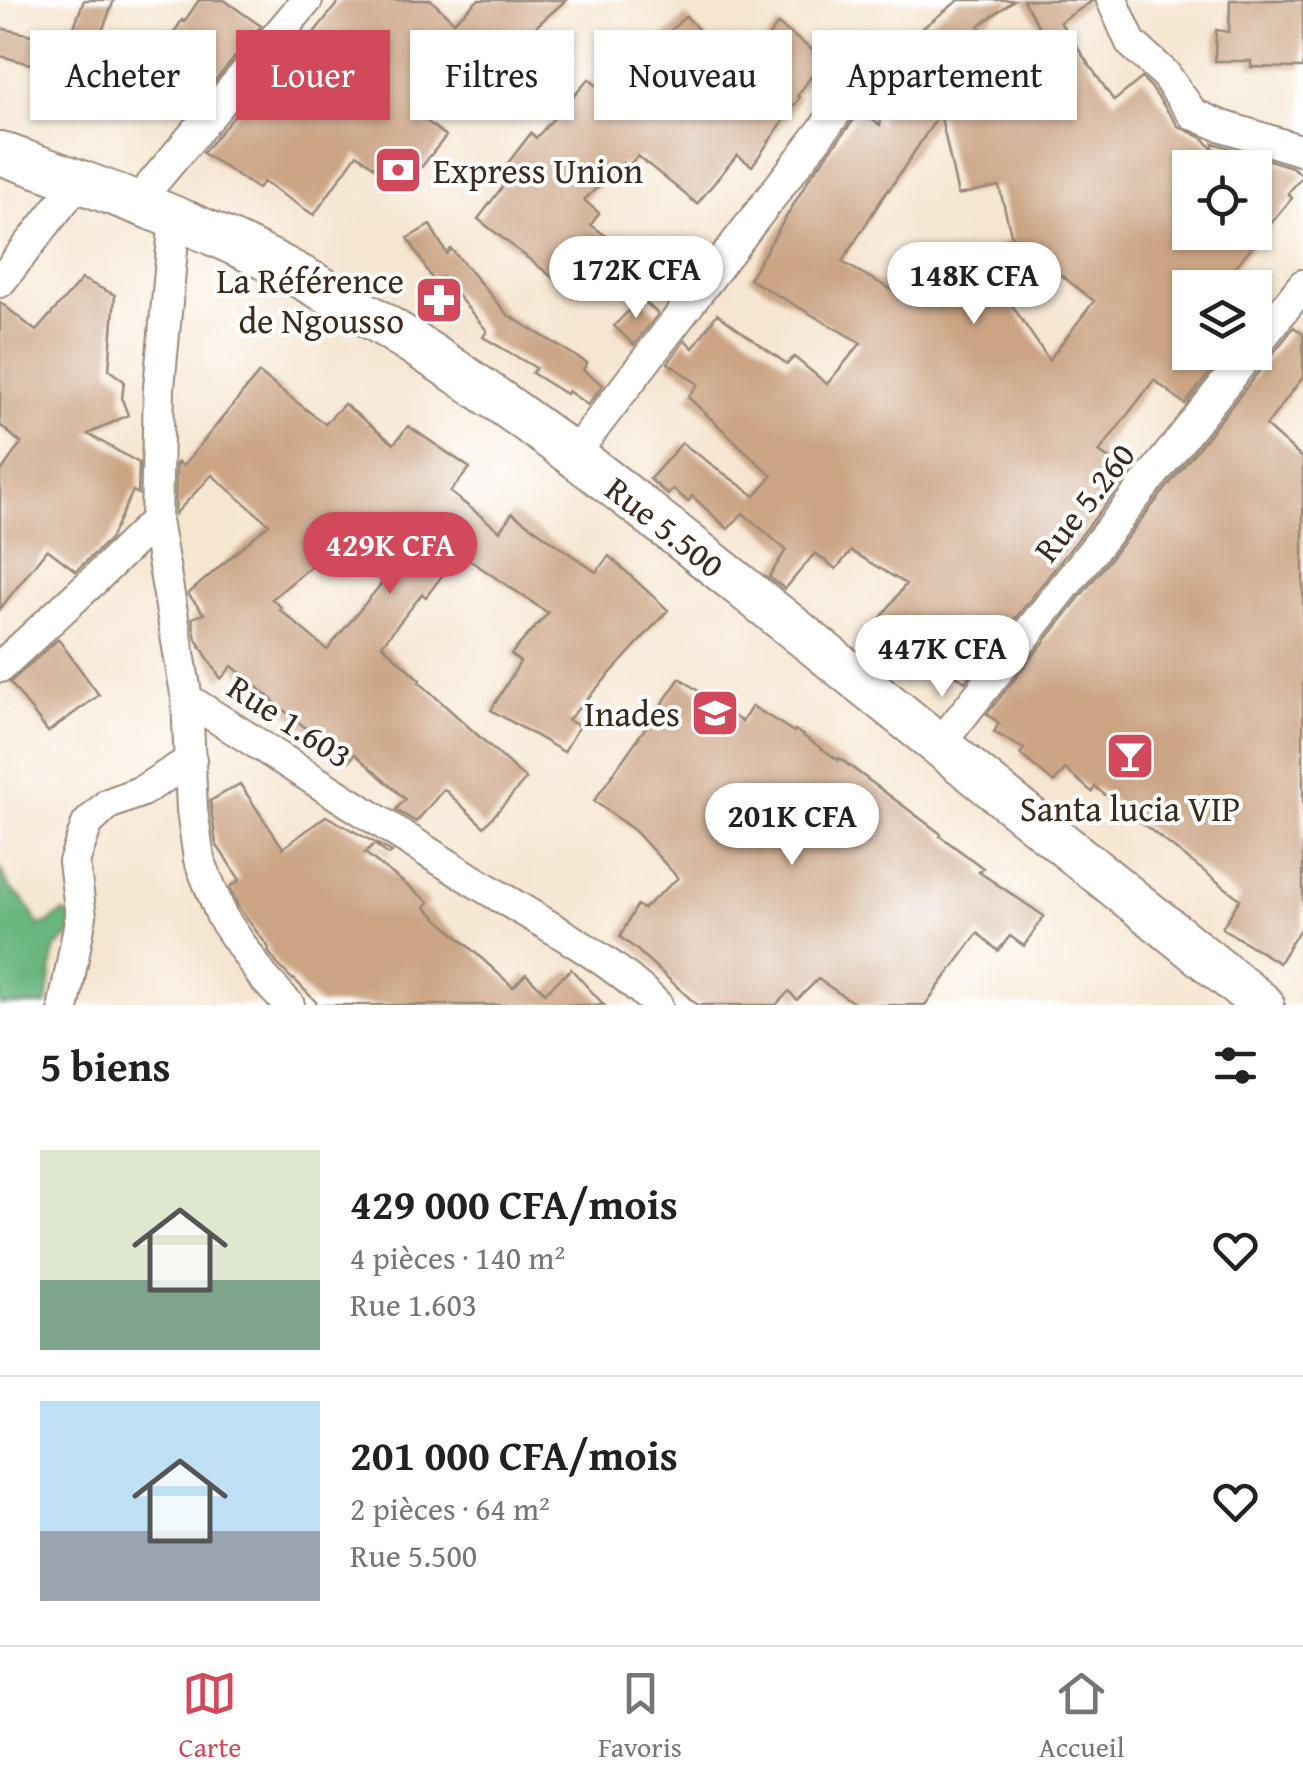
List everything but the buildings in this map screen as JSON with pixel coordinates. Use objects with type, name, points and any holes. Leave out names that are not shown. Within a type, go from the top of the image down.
[{"type":"main road","name":"Rue 5.500","points":[[0,153],[240,245],[415,342],[574,454],[1263,1005]]},
{"type":"street","points":[[155,210],[307,0]]},
{"type":"street","points":[[1112,0],[1131,43],[1164,73],[1194,114],[1303,151]]},
{"type":"street","points":[[574,454],[830,120]]},
{"type":"street","points":[[0,282],[79,182]]},
{"type":"street","name":"Rue 1.603","points":[[155,210],[156,520],[188,699],[594,955],[657,1005]]},
{"type":"street","points":[[1272,324],[1303,285]]},
{"type":"street","name":"Rue 5.260","points":[[939,744],[1236,370]]},
{"type":"street","points":[[0,667],[156,520]]},
{"type":"street","points":[[188,699],[192,810],[199,860],[222,917],[290,1005]]},
{"type":"street","points":[[64,1005],[81,916],[74,862],[87,824],[108,804],[142,792],[191,760]]},
{"type":"green space","points":[[0,867],[8,886],[26,903],[38,925],[64,912],[73,919],[72,934],[54,950],[47,1005],[0,1005]]},
{"type":"place","name":"Express Union","points":[[398,170]]},
{"type":"place","name":"La Référence de Ngousso","points":[[439,300]]},
{"type":"place","name":"Inades","points":[[715,713]]},
{"type":"place","name":"Santa lucia VIP","points":[[1130,756]]}]
